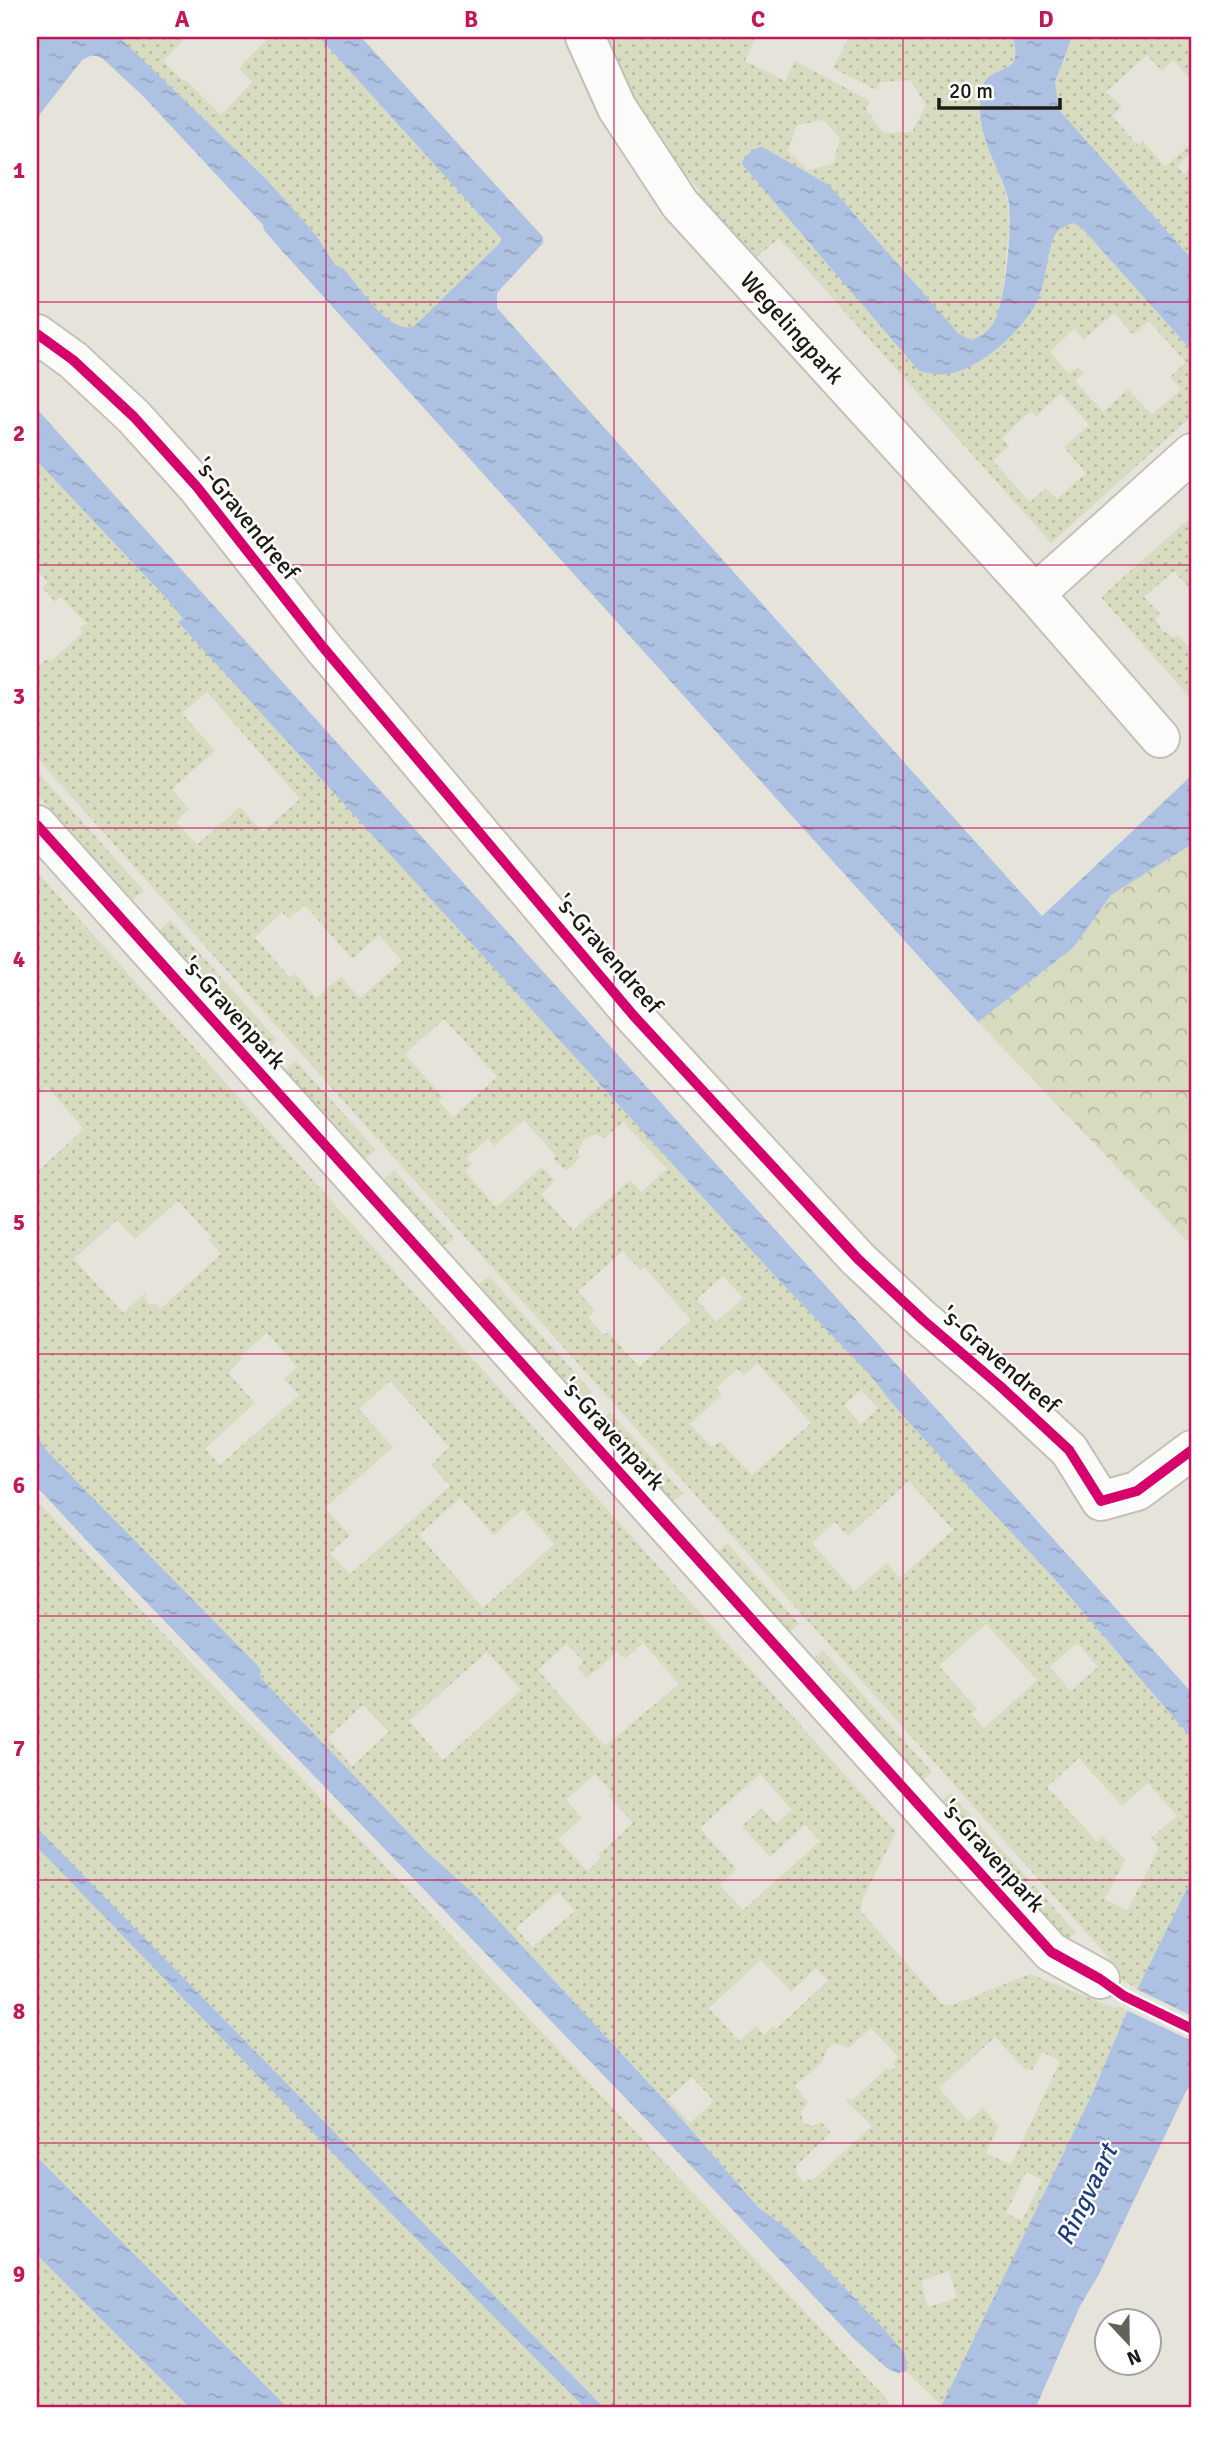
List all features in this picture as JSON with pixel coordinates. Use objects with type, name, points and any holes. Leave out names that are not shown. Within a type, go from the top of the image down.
[{"type":"street","name":"Wegelingpark","points":[[585,37],[617,108],[680,204],[1035,594],[1160,738]]},
{"type":"street","name":"'s-Gravendreef","points":[[37,334],[73,360],[134,417],[197,486],[339,666],[633,1015],[858,1259],[1069,1450],[1101,1502],[1137,1491],[1192,1450]]},
{"type":"street","points":[[1035,594],[1192,453]]},
{"type":"street","name":"'s-Gravenpark","points":[[37,825],[1051,1952],[1100,1979]]},
{"type":"green space","points":[[119,37],[186,37],[163,61],[221,115],[252,82],[239,68],[269,37],[319,37],[499,235],[500,243],[413,327],[394,323],[375,307],[344,269],[335,265],[316,235],[266,179]]},
{"type":"green space","points":[[605,37],[756,37],[745,61],[785,81],[795,61],[870,101],[866,109],[883,133],[912,132],[926,105],[910,80],[880,82],[876,90],[833,68],[849,37],[1013,37],[1015,53],[1011,64],[988,78],[983,130],[1008,201],[1009,230],[1001,307],[993,324],[981,336],[971,340],[958,333],[829,185],[759,147],[919,371],[940,373],[961,370],[983,359],[1006,340],[1026,318],[1039,297],[1055,235],[1059,229],[1073,223],[1081,227],[1192,351],[1192,416],[1051,543],[779,238],[753,260],[698,196],[701,192],[669,155],[659,155]],"holes":[[[823,120],[840,138],[833,164],[807,170],[788,151],[797,125]],[[1114,313],[1133,335],[1149,321],[1186,362],[1170,377],[1181,389],[1152,415],[1128,389],[1104,411],[1110,419],[1075,381],[1084,373],[1078,367],[1069,374],[1050,352],[1074,329],[1084,340]],[[1061,393],[1095,432],[1088,426],[1064,447],[1086,473],[1057,499],[1046,488],[1030,502],[993,461],[1009,446],[1002,438],[1031,411],[1036,416]]]},
{"type":"green space","points":[[1072,37],[1189,37],[1192,41],[1192,81],[1173,60],[1162,71],[1147,55],[1106,92],[1122,106],[1112,116],[1138,145],[1143,141],[1165,167],[1192,143],[1192,152],[1177,166],[1184,174],[1192,166],[1192,259],[1059,110],[1055,83]]},
{"type":"green space","points":[[37,461],[167,599],[183,620],[179,622],[1052,1576],[1192,1739],[1192,1878],[1137,1989],[1104,1968],[1109,1958],[37,758],[37,662],[40,665],[47,659],[50,662],[83,632],[80,629],[86,623],[61,597],[55,602],[42,587],[48,582],[37,570]],"holes":[[[207,692],[300,799],[263,832],[240,807],[197,845],[176,822],[189,809],[172,789],[215,751],[182,713]],[[305,905],[352,959],[379,935],[402,961],[360,998],[341,977],[316,998],[295,974],[290,978],[255,937],[282,912],[289,919]],[[444,1019],[497,1077],[453,1117],[439,1101],[443,1097],[405,1054]],[[524,1120],[566,1171],[580,1158],[578,1151],[584,1139],[596,1134],[604,1138],[623,1122],[667,1169],[641,1192],[630,1180],[573,1230],[541,1194],[555,1181],[542,1167],[496,1207],[465,1171],[472,1164],[466,1158],[488,1139],[494,1146]],[[623,1251],[640,1270],[644,1267],[691,1320],[639,1367],[608,1332],[604,1335],[588,1317],[595,1311],[578,1291]],[[723,1276],[743,1298],[716,1322],[697,1299]],[[757,1363],[811,1423],[752,1475],[720,1441],[712,1447],[690,1424],[722,1395],[716,1388],[737,1369],[744,1375]],[[861,1390],[878,1408],[861,1424],[844,1405]],[[909,1481],[953,1530],[900,1578],[887,1563],[854,1591],[812,1543],[835,1522],[848,1536]],[[986,1624],[1037,1680],[984,1728],[971,1714],[977,1709],[939,1666]],[[1077,1643],[1098,1667],[1071,1691],[1050,1667]],[[1079,1758],[1122,1806],[1148,1783],[1177,1816],[1151,1838],[1159,1848],[1127,1911],[1105,1899],[1125,1860],[1103,1836],[1097,1842],[1047,1787]]]},
{"type":"green space","points":[[1192,516],[1192,591],[1174,571],[1144,597],[1160,614],[1155,618],[1162,630],[1174,638],[1178,635],[1192,650],[1192,700],[1101,597]]},
{"type":"green space","points":[[37,771],[144,891],[132,901],[37,794]]},
{"type":"green space","points":[[1192,844],[1192,1246],[978,1022],[1074,947],[1111,895]]},
{"type":"green space","points":[[37,872],[896,1832],[862,1900],[861,1911],[942,2004],[952,2005],[1030,1974],[1114,2008],[1119,2006],[1127,2010],[1093,2092],[942,2406],[906,2371],[905,2354],[887,2332],[790,2231],[758,2207],[672,2108],[475,1895],[424,1849],[260,1677],[257,1666],[48,1452],[37,1437],[37,1172],[84,1129],[47,1087],[37,1096]],"holes":[[[178,1201],[211,1237],[209,1240],[221,1254],[160,1309],[154,1303],[150,1305],[144,1298],[147,1295],[145,1293],[123,1313],[74,1259],[117,1220],[135,1239]],[[267,1333],[297,1367],[284,1379],[299,1395],[220,1465],[205,1449],[255,1403],[228,1373],[242,1359],[240,1357]],[[390,1381],[449,1447],[431,1465],[450,1486],[350,1574],[330,1553],[350,1535],[325,1508],[393,1447],[359,1409]],[[460,1498],[494,1535],[523,1509],[554,1544],[483,1608],[419,1535]],[[636,1635],[679,1684],[605,1746],[538,1670],[567,1644],[583,1661],[577,1667],[587,1678],[617,1652],[625,1659],[642,1644]],[[487,1652],[521,1690],[443,1760],[409,1721]],[[363,1705],[389,1732],[352,1766],[327,1738]],[[595,1774],[611,1792],[608,1795],[633,1823],[598,1855],[601,1858],[587,1871],[558,1839],[582,1818],[566,1800]],[[760,1774],[792,1810],[776,1823],[762,1808],[742,1826],[770,1857],[805,1825],[820,1841],[743,1910],[720,1885],[736,1869],[700,1828]],[[558,1892],[575,1911],[532,1947],[516,1928]],[[761,1960],[791,1992],[816,1968],[828,1981],[776,2029],[773,2026],[764,2035],[756,2026],[739,2041],[709,2008]],[[871,2028],[898,2057],[893,2063],[896,2067],[890,2071],[887,2068],[851,2101],[848,2098],[846,2101],[872,2126],[815,2178],[803,2182],[796,2172],[797,2165],[831,2133],[821,2122],[811,2126],[803,2122],[801,2112],[808,2102],[795,2086],[818,2066],[828,2048],[835,2044],[849,2048]],[[995,2037],[1025,2069],[1032,2070],[1042,2052],[1060,2061],[1011,2165],[986,2153],[999,2126],[983,2108],[968,2121],[939,2088]],[[692,2077],[714,2101],[690,2123],[668,2099]],[[1026,2172],[1042,2180],[1022,2221],[1006,2213]],[[949,2271],[957,2298],[928,2307],[921,2281]]]},
{"type":"green space","points":[[170,920],[277,1040],[265,1051],[159,931]]},
{"type":"green space","points":[[296,1061],[376,1150],[364,1160],[284,1071]]},
{"type":"green space","points":[[394,1170],[454,1238],[442,1248],[382,1181]]},
{"type":"green space","points":[[489,1276],[592,1392],[581,1402],[477,1286]]},
{"type":"green space","points":[[610,1412],[683,1493],[671,1503],[599,1423]]},
{"type":"green space","points":[[37,1501],[427,1910],[883,2395],[891,2407],[287,2407],[37,2157]]},
{"type":"green space","points":[[727,1543],[799,1624],[788,1634],[716,1553]]},
{"type":"green space","points":[[823,1650],[932,1772],[920,1783],[811,1661]]},
{"type":"green space","points":[[951,1793],[1029,1880],[1017,1890],[939,1803]]},
{"type":"green space","points":[[1034,1885],[1076,1933],[1064,1943],[1022,1896]]},
{"type":"green space","points":[[37,2255],[189,2407],[37,2407]]},
{"type":"water","points":[[37,37],[119,37],[266,179],[316,235],[335,265],[344,269],[384,316],[403,327],[413,327],[500,243],[501,238],[319,37],[361,37],[543,237],[543,243],[497,293],[497,308],[1042,916],[1192,775],[1192,844],[1111,895],[1074,947],[978,1022],[275,243],[263,225],[143,96],[103,59],[90,56],[82,60],[37,118]]},
{"type":"water","points":[[1013,37],[1072,37],[1055,82],[1059,110],[1192,259],[1192,351],[1081,227],[1073,223],[1059,229],[1055,235],[1039,297],[1025,320],[1004,342],[968,368],[947,374],[919,371],[742,164],[750,153],[762,147],[829,185],[958,333],[971,340],[977,338],[990,328],[997,315],[1005,283],[1010,225],[1005,187],[987,145],[981,122],[980,95],[988,78],[1011,65],[1015,59]]},
{"type":"water","points":[[37,409],[1192,1693],[1192,1739],[1052,1576],[178,622],[183,619],[167,599],[37,461]]},
{"type":"water","points":[[37,1437],[48,1452],[258,1666],[261,1670],[260,1677],[424,1849],[475,1895],[672,2108],[758,2207],[790,2231],[887,2332],[905,2354],[906,2371],[898,2373],[888,2369],[854,2339],[696,2171],[89,1543],[37,1487]]},
{"type":"water","points":[[37,1828],[603,2407],[584,2407],[380,2202],[37,1847]]},
{"type":"water","name":"Ringvaart","points":[[1192,1878],[1192,2079],[1098,2276],[1080,2306],[1036,2407],[941,2407],[1093,2092],[1130,2004]]},
{"type":"water","points":[[37,2157],[287,2407],[189,2407],[37,2255]]},
{"type":"pier","points":[[1134,1988],[1192,2016],[1192,2041],[1124,2009]]},
{"type":"cycle path","points":[[37,334],[73,360],[134,417],[197,487],[322,646],[633,1015],[858,1259],[1069,1450],[1101,1501],[1137,1491],[1192,1450]]},
{"type":"cycle path","points":[[37,825],[1051,1952],[1100,1979],[1124,1996],[1192,2029]]}]
